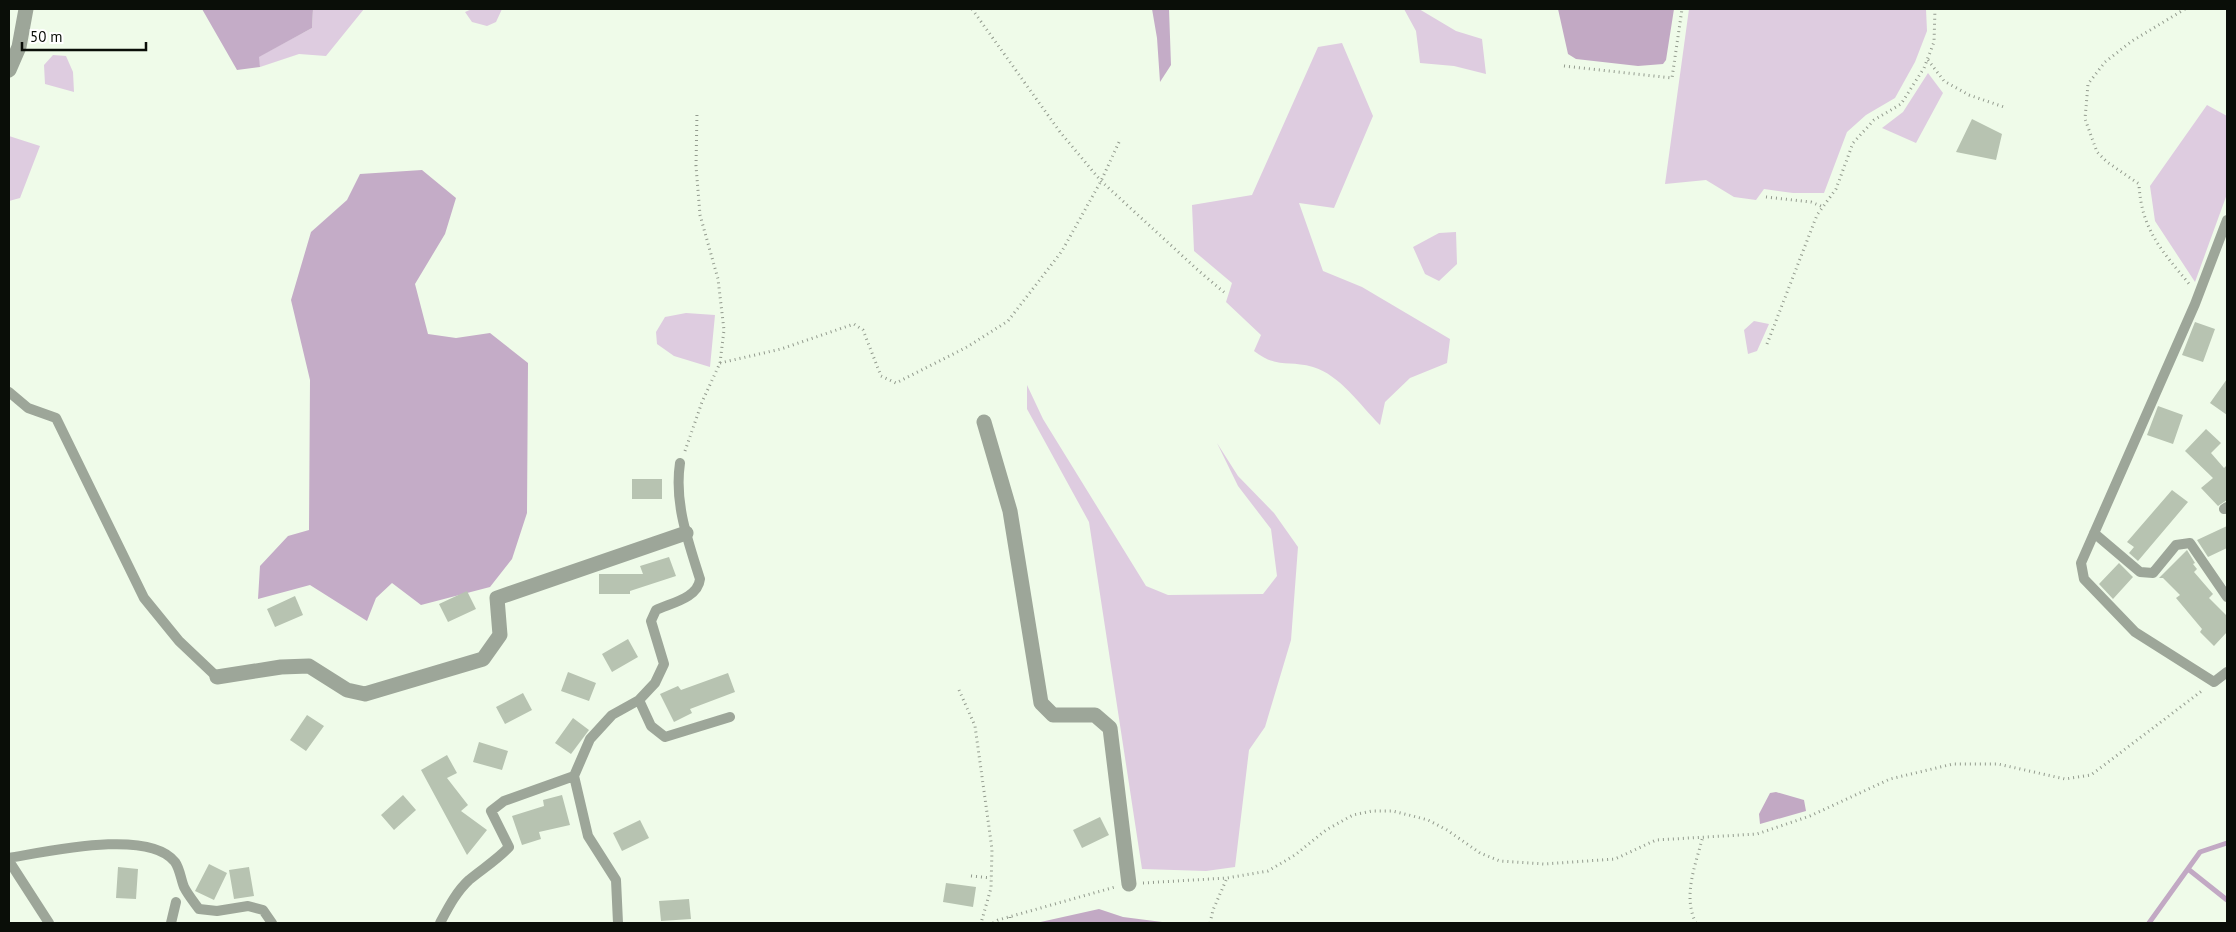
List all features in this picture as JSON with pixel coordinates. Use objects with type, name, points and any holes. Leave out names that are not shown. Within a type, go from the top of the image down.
[{"type":"street","points":[[9,70],[19,47],[26,9]]},
{"type":"street","points":[[984,422],[1010,510],[1041,703],[1053,715],[1095,715],[1110,728],[1129,884]]},
{"type":"street","points":[[217,677],[281,667],[309,666],[347,690],[365,694],[483,659],[500,635],[497,598],[686,533]]},
{"type":"lane","points":[[2227,220],[2199,295],[2082,563],[2084,579],[2136,632],[2214,682],[2227,672]]},
{"type":"lane","points":[[9,392],[28,408],[56,418],[144,598],[179,641],[217,677]]},
{"type":"lane","points":[[618,923],[616,880],[588,836],[574,776],[590,739],[612,715],[639,700],[655,683],[664,664],[650,621],[656,610],[693,594],[699,588],[700,579],[686,533],[677,483],[680,463]]},
{"type":"lane","points":[[2094,533],[2140,572],[2153,573],[2176,545],[2190,543],[2227,597]]},
{"type":"lane","points":[[639,700],[651,726],[665,736],[730,716]]},
{"type":"lane","points":[[440,923],[452,901],[468,881],[499,858],[509,847],[491,811],[504,801],[574,776]]},
{"type":"lane","points":[[48,923],[9,860],[82,846],[135,844],[165,854],[176,863],[184,888],[200,909],[217,911],[248,906],[263,910],[272,923]]},
{"type":"lane","points":[[171,923],[176,902]]},
{"type":"path","points":[[972,9],[1060,132],[1101,181],[1200,272],[1225,292]]},
{"type":"path","points":[[1564,66],[1672,78],[1682,9]]},
{"type":"path","points":[[1767,344],[1817,215],[1836,188],[1853,143],[1874,120],[1901,104],[1927,59],[1934,42],[1935,9]]},
{"type":"path","points":[[2185,9],[2132,41],[2105,62],[2088,84],[2085,119],[2097,152],[2107,162],[2139,184],[2140,206],[2150,232],[2199,295]]},
{"type":"path","points":[[1927,59],[1944,81],[1969,95],[2004,106]]},
{"type":"path","points":[[680,463],[702,402],[720,363],[724,330],[718,278],[700,215],[696,166],[696,112]]},
{"type":"path","points":[[720,363],[781,349],[854,324],[863,330],[881,376],[896,383],[967,346],[1008,321],[1062,250],[1101,181],[1120,140]]},
{"type":"path","points":[[1766,197],[1812,202],[1823,208]]},
{"type":"path","points":[[993,923],[1010,916],[1129,884],[1227,878],[1268,871],[1295,855],[1326,830],[1353,815],[1372,811],[1394,811],[1428,820],[1448,830],[1480,853],[1500,860],[1544,864],[1615,859],[1656,840],[1757,834],[1810,816],[1890,778],[1953,764],[1998,764],[2065,779],[2091,776],[2214,682]]},
{"type":"path","points":[[959,690],[975,726],[992,849],[991,888],[981,923]]},
{"type":"path","points":[[1696,923],[1692,914],[1690,892],[1702,836]]},
{"type":"path","points":[[971,876],[991,878]]},
{"type":"path","points":[[1210,923],[1227,878]]},
{"type":"path","points":[[1010,916],[1010,923]]},
{"type":"shaded area","points":[[202,9],[313,9],[312,28],[259,57],[260,67],[237,70]]},
{"type":"shaded area","points":[[313,9],[364,9],[326,56],[299,54],[260,67],[258,57],[312,28]]},
{"type":"shaded area","points":[[472,9],[502,9],[496,22],[487,26],[472,22],[465,12]]},
{"type":"shaded area","points":[[1152,9],[1169,9],[1171,65],[1160,82],[1157,38]]},
{"type":"shaded area","points":[[1404,9],[1419,9],[1456,31],[1482,39],[1486,74],[1454,66],[1420,63],[1416,31]]},
{"type":"shaded area","points":[[1558,9],[1674,9],[1666,60],[1663,64],[1638,66],[1576,59],[1568,54]]},
{"type":"shaded area","points":[[1689,9],[1926,9],[1927,31],[1915,62],[1895,98],[1866,115],[1847,132],[1824,193],[1793,193],[1764,189],[1756,200],[1734,197],[1706,180],[1665,184]]},
{"type":"shaded area","points":[[1342,43],[1373,116],[1334,208],[1299,203],[1323,271],[1362,287],[1450,339],[1447,363],[1410,378],[1385,402],[1380,425],[1341,384],[1323,371],[1304,365],[1269,360],[1254,351],[1261,335],[1226,302],[1232,283],[1194,251],[1192,205],[1252,195],[1318,47]]},
{"type":"shaded area","points":[[53,55],[66,56],[73,72],[74,92],[45,84],[44,65]]},
{"type":"shaded area","points":[[1928,73],[1943,93],[1916,143],[1882,128],[1903,112]]},
{"type":"shaded area","points":[[2207,105],[2227,116],[2227,194],[2195,282],[2155,221],[2150,186]]},
{"type":"shaded area","points":[[9,136],[40,146],[20,198],[9,201]]},
{"type":"shaded area","points":[[422,170],[456,198],[445,234],[415,284],[428,334],[456,338],[490,333],[528,363],[527,513],[512,559],[490,587],[421,605],[392,583],[376,598],[367,621],[310,585],[258,599],[260,566],[288,536],[309,530],[310,380],[291,300],[311,232],[347,200],[360,174]]},
{"type":"shaded area","points":[[1456,232],[1457,264],[1439,281],[1425,274],[1413,247],[1439,233]]},
{"type":"shaded area","points":[[686,313],[715,315],[710,367],[674,356],[657,344],[656,332],[665,317]]},
{"type":"shaded area","points":[[1754,321],[1769,324],[1757,351],[1748,354],[1744,330]]},
{"type":"shaded area","points":[[1027,385],[1043,419],[1146,586],[1168,595],[1263,594],[1277,576],[1271,529],[1238,486],[1217,443],[1238,476],[1274,513],[1298,547],[1291,640],[1265,727],[1249,750],[1235,867],[1206,871],[1142,869],[1089,522],[1027,409]]},
{"type":"shaded area","points":[[1776,792],[1804,800],[1806,811],[1760,824],[1759,814],[1770,793]]},
{"type":"shaded area","points":[[1099,909],[1123,917],[1170,923],[1036,923]]},
{"type":"building","points":[[1972,119],[2002,134],[1996,160],[1956,152]]},
{"type":"building","points":[[2195,322],[2215,329],[2203,362],[2182,355]]},
{"type":"building","points":[[2227,379],[2227,415],[2210,403]]},
{"type":"building","points":[[2158,406],[2183,415],[2173,444],[2147,435]]},
{"type":"building","points":[[2206,429],[2221,443],[2211,453],[2224,468],[2227,465],[2227,500],[2218,506],[2201,488],[2213,478],[2185,451]]},
{"type":"building","points":[[632,479],[662,479],[662,499],[632,499]]},
{"type":"building","points":[[2172,490],[2188,502],[2138,561],[2129,553],[2134,547],[2127,542]]},
{"type":"building","points":[[2227,526],[2227,548],[2208,557],[2197,540]]},
{"type":"building","points":[[2187,550],[2197,569],[2194,572],[2213,594],[2209,598],[2227,616],[2227,632],[2214,646],[2200,632],[2202,629],[2176,598],[2180,595],[2163,578],[2159,578]]},
{"type":"building","points":[[669,557],[676,576],[630,591],[630,594],[599,594],[599,574],[643,574],[640,566]]},
{"type":"building","points":[[2119,563],[2133,577],[2113,599],[2099,584]]},
{"type":"building","points":[[467,591],[476,609],[448,622],[439,604]]},
{"type":"building","points":[[295,596],[303,615],[275,627],[267,609]]},
{"type":"building","points":[[628,639],[638,657],[612,672],[602,654]]},
{"type":"building","points":[[568,672],[596,683],[589,701],[561,691]]},
{"type":"building","points":[[728,673],[735,692],[690,709],[692,713],[674,722],[660,694],[678,686],[681,690]]},
{"type":"building","points":[[523,693],[532,710],[505,724],[496,707]]},
{"type":"building","points":[[307,715],[324,726],[306,751],[290,740]]},
{"type":"building","points":[[573,718],[589,730],[571,754],[555,743]]},
{"type":"building","points":[[479,742],[508,751],[502,770],[473,762]]},
{"type":"building","points":[[447,755],[457,773],[447,778],[468,805],[461,811],[487,830],[467,855],[421,770]]},
{"type":"building","points":[[403,795],[416,810],[394,830],[381,815]]},
{"type":"building","points":[[562,795],[570,825],[539,832],[541,839],[522,845],[512,816],[544,806],[543,800]]},
{"type":"building","points":[[1100,817],[1109,835],[1082,848],[1073,830]]},
{"type":"building","points":[[640,820],[649,838],[622,851],[613,833]]},
{"type":"building","points":[[209,864],[227,873],[214,900],[195,891]]},
{"type":"building","points":[[118,867],[138,869],[136,899],[116,898]]},
{"type":"building","points":[[249,867],[254,896],[234,899],[229,870]]},
{"type":"building","points":[[946,883],[976,887],[973,907],[943,902]]},
{"type":"building","points":[[689,899],[691,919],[661,921],[659,901]]},
{"type":"waterway","points":[[2149,923],[2200,852],[2227,843]]},
{"type":"waterway","points":[[2188,869],[2227,900]]}]
